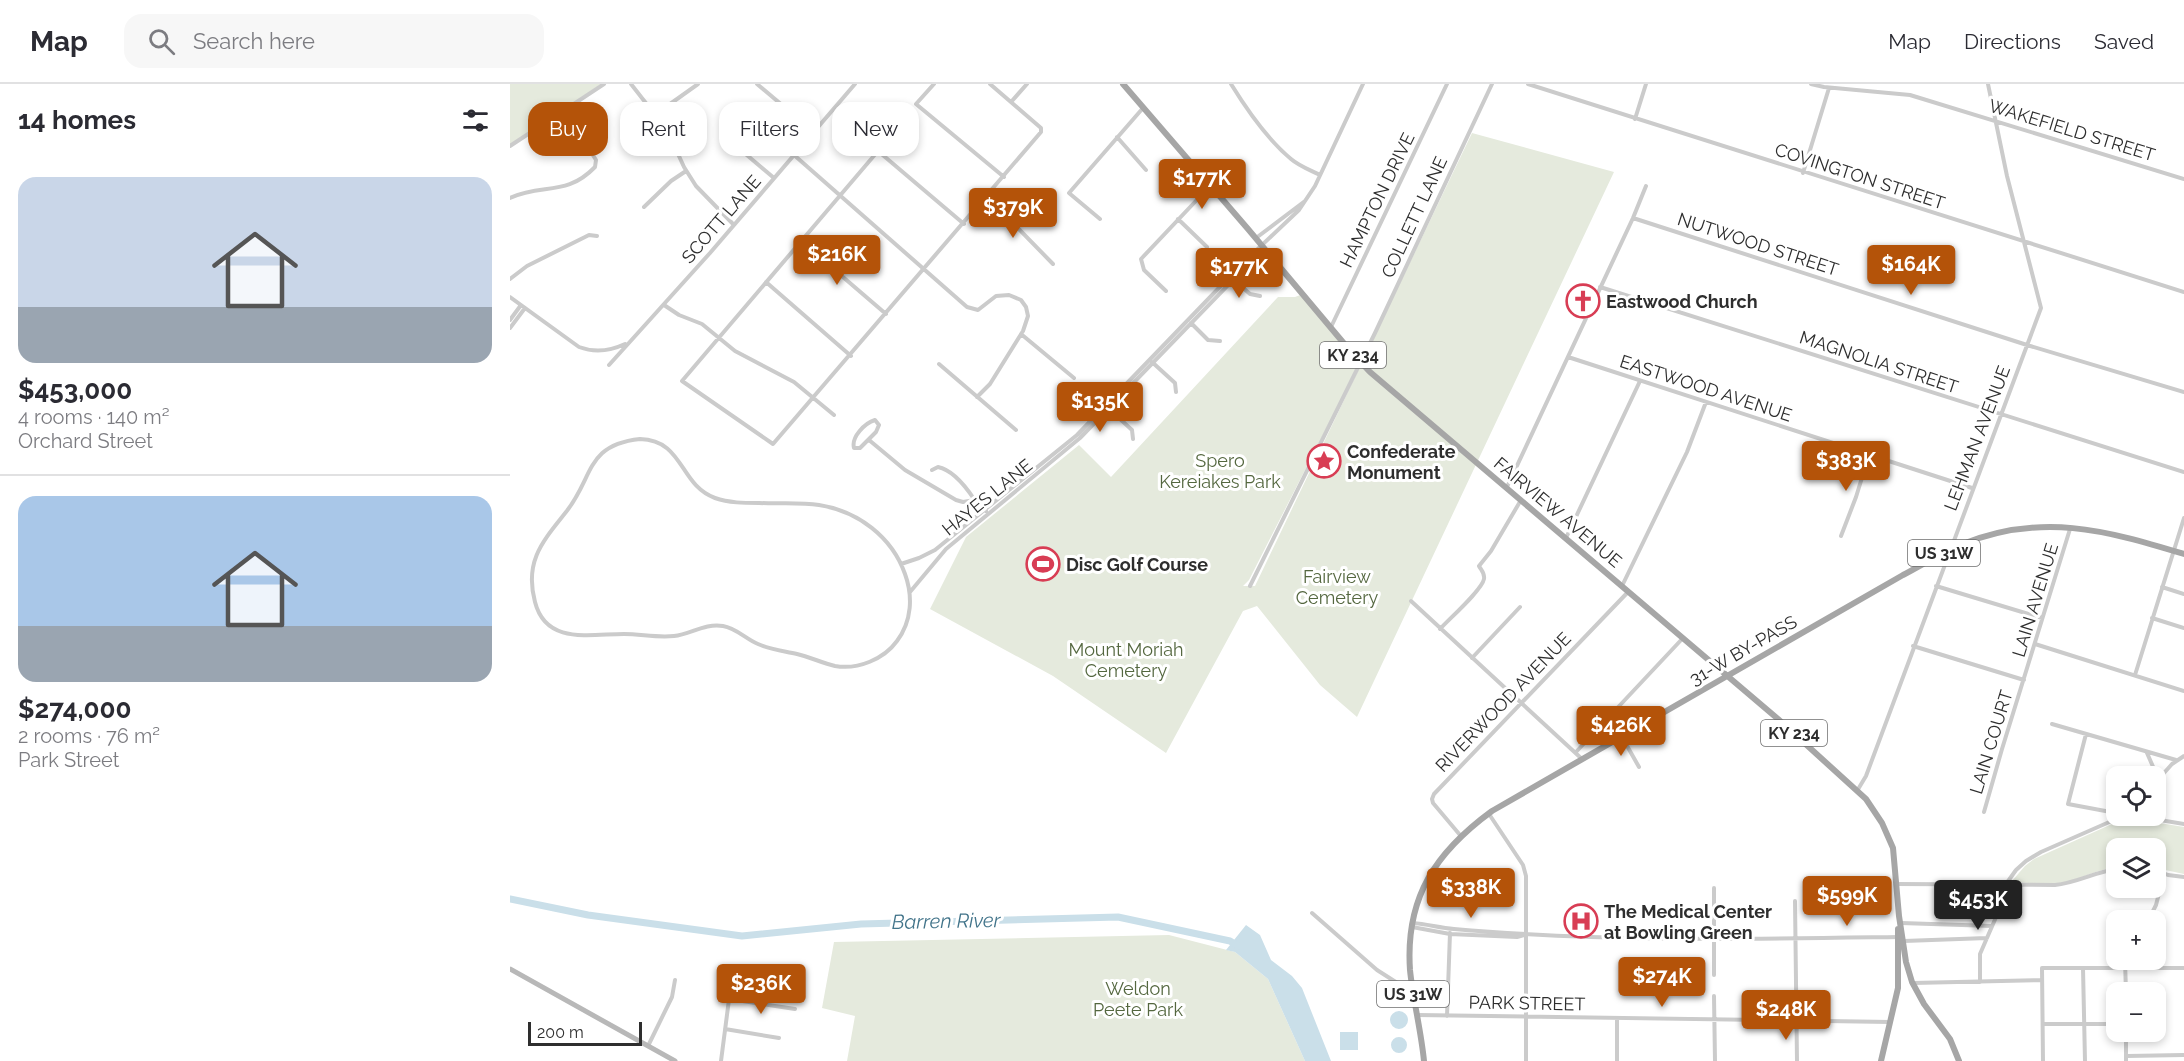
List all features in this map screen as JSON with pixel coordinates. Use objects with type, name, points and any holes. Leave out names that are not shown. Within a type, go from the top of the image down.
[{"type":"main road","name":"FAIRVIEW AVENUE","points":[[1123,84],[1360,362],[1857,790],[1873,809],[1894,851],[1901,939],[1912,983]]},
{"type":"main road","name":"31-W BY-PASS","points":[[1424,1061],[1413,993],[1410,956],[1412,925],[1420,897],[1446,850],[1460,835],[1488,813],[1949,550],[1979,538],[2038,527],[2071,527],[2107,532],[2184,554]]},
{"type":"main road","name":"KY 234","points":[[1881,1061],[1899,978],[1901,939]]},
{"type":"main road","name":"KY 234","points":[[1912,983],[1924,1004],[1950,1039],[1959,1061]]},
{"type":"street","points":[[578,102],[604,84]]},
{"type":"street","points":[[631,84],[646,102]]},
{"type":"street","points":[[673,102],[698,84]]},
{"type":"street","points":[[757,84],[779,102]]},
{"type":"street","points":[[764,89],[768,84]]},
{"type":"street","name":"SCOTT LANE","points":[[820,124],[855,84]]},
{"type":"street","points":[[934,84],[916,104],[1004,177]]},
{"type":"street","points":[[963,224],[878,151],[682,381],[773,444],[814,399],[1040,134],[1041,128],[990,84]]},
{"type":"street","points":[[1011,102],[1027,84]]},
{"type":"street","points":[[1231,84],[1250,112],[1284,153],[1292,160],[1320,175]]},
{"type":"street","points":[[1256,238],[1306,200],[1363,85],[1356,84]]},
{"type":"street","name":"HAMPTON DRIVE","points":[[1330,328],[1447,84]]},
{"type":"street","name":"COLLETT LANE","points":[[1250,586],[1360,362],[1492,84]]},
{"type":"street","name":"COVINGTON STREET","points":[[1527,84],[2184,292]]},
{"type":"street","points":[[1635,119],[1646,84]]},
{"type":"street","name":"WAKEFIELD STREET","points":[[1810,84],[1829,88],[1910,95],[2184,179]]},
{"type":"street","name":"LEHMAN AVENUE","points":[[1857,790],[1866,776],[2041,308],[1988,84]]},
{"type":"street","points":[[1803,173],[1829,88]]},
{"type":"street","points":[[1100,219],[1069,193],[1143,108]]},
{"type":"street","points":[[510,146],[528,135]]},
{"type":"street","points":[[1117,137],[1146,170]]},
{"type":"street","points":[[510,198],[521,193],[552,190],[574,184],[595,167],[596,160],[593,156]]},
{"type":"street","points":[[680,156],[704,196],[734,225]]},
{"type":"street","points":[[748,156],[774,178]]},
{"type":"street","name":"SCOTT LANE","points":[[609,365],[793,156]]},
{"type":"street","points":[[795,156],[972,310],[981,309],[1000,295],[1009,294],[1023,302],[1028,313],[1028,321],[990,384],[977,397]]},
{"type":"street","points":[[644,207],[669,183],[687,171]]},
{"type":"street","points":[[1166,291],[1144,270],[1141,259],[1211,186]]},
{"type":"street","points":[[1506,488],[1646,186]]},
{"type":"street","points":[[984,200],[1006,216],[1053,264]]},
{"type":"street","name":"HAYES LANE","points":[[901,564],[932,552],[1077,442],[1107,407],[1291,219],[1306,200]]},
{"type":"street","name":"NUTWOOD STREET","points":[[1633,218],[2027,345],[2184,392]]},
{"type":"street","points":[[1178,219],[1207,247]]},
{"type":"street","points":[[510,279],[527,266],[589,235],[597,236]]},
{"type":"street","points":[[801,241],[886,314]]},
{"type":"street","points":[[1232,278],[1250,294],[1260,296]]},
{"type":"street","points":[[766,282],[851,356]]},
{"type":"street","name":"MAGNOLIA STREET","points":[[1600,287],[2184,472]]},
{"type":"street","points":[[510,297],[584,349],[603,351],[629,343]]},
{"type":"street","points":[[664,305],[679,315],[702,324],[735,351],[794,382],[834,415]]},
{"type":"street","points":[[510,320],[523,307]]},
{"type":"street","points":[[510,328],[523,307]]},
{"type":"street","points":[[1189,322],[1208,340],[1220,341]]},
{"type":"street","points":[[1021,334],[1074,378]]},
{"type":"street","name":"EASTWOOD AVENUE","points":[[1568,357],[1972,488]]},
{"type":"street","points":[[1151,361],[1175,383],[1176,392]]},
{"type":"street","points":[[939,364],[1016,430]]},
{"type":"street","points":[[1565,538],[1641,381]]},
{"type":"street","points":[[1622,586],[1687,452],[1706,402]]},
{"type":"street","points":[[1107,407],[1132,430],[1133,439]]},
{"type":"street","points":[[876,420],[879,428],[869,440],[859,448],[853,446],[854,439],[860,432],[870,421],[876,420]]},
{"type":"street","points":[[640,439],[666,446],[694,485],[711,497],[733,502],[822,506],[852,515],[867,523],[881,536],[901,564],[910,592],[908,621],[896,643],[872,661],[846,666],[833,665],[767,647],[722,626],[707,626],[673,636],[569,635],[557,631],[542,618],[533,592],[533,566],[537,550],[574,501],[595,460],[609,448],[640,439]]},
{"type":"street","points":[[869,440],[905,470],[956,500],[963,502],[975,500]]},
{"type":"street","points":[[1840,536],[1856,497],[1869,455]]},
{"type":"street","points":[[932,470],[938,467],[945,469],[967,487],[986,512]]},
{"type":"street","points":[[1440,628],[1477,592],[1484,581],[1484,573],[1479,566],[1480,562],[1491,551],[1521,500]]},
{"type":"street","name":"HAYES LANE","points":[[910,592],[942,552],[986,512]]},
{"type":"street","points":[[2135,675],[2184,518]]},
{"type":"street","name":"LAIN AVENUE","points":[[2024,680],[2071,527]]},
{"type":"street","points":[[1936,586],[2043,618]]},
{"type":"street","points":[[2162,587],[2184,594]]},
{"type":"street","name":"RIVERWOOD AVENUE","points":[[1460,835],[1434,805],[1433,796],[1628,591]]},
{"type":"street","points":[[1411,601],[1582,759]]},
{"type":"street","points":[[1472,658],[1520,607]]},
{"type":"street","points":[[2152,618],[2184,628]]},
{"type":"street","points":[[1576,752],[1683,638]]},
{"type":"street","points":[[2035,644],[2184,691]]},
{"type":"street","points":[[1913,646],[2024,680]]},
{"type":"street","name":"LAIN COURT","points":[[1984,812],[2024,680]]},
{"type":"street","points":[[2052,724],[2176,760]]},
{"type":"street","points":[[2086,734],[2068,805],[2106,811]]},
{"type":"street","points":[[1622,737],[1639,768]]},
{"type":"street","points":[[2147,753],[2152,766]]},
{"type":"street","points":[[2166,771],[2176,760],[2184,756]]},
{"type":"street","points":[[1488,813],[1525,868],[1526,1061]]},
{"type":"street","points":[[2166,820],[2184,824]]},
{"type":"street","points":[[1980,982],[1980,954],[2006,884],[2016,870],[2031,858],[2106,823]]},
{"type":"street","points":[[1896,884],[2059,885],[2106,871]]},
{"type":"street","points":[[2166,874],[2184,877]]},
{"type":"street","points":[[1714,888],[1714,975]]},
{"type":"street","points":[[1795,901],[1797,1061]]},
{"type":"street","points":[[1312,913],[1377,970],[1413,993]]},
{"type":"street","points":[[1899,920],[1992,926]]},
{"type":"street","points":[[1412,925],[1517,937],[1527,934],[1714,938],[1987,938]]},
{"type":"street","points":[[1447,1016],[1450,931]]},
{"type":"street","points":[[2083,968],[2085,1061]]},
{"type":"street","points":[[2043,1061],[2042,969],[2106,968]]},
{"type":"street","points":[[2166,968],[2184,968]]},
{"type":"street","points":[[510,969],[675,1061]]},
{"type":"street","points":[[648,1046],[672,997],[675,980]]},
{"type":"street","points":[[1912,983],[2041,980]]},
{"type":"street","points":[[721,1061],[731,984]]},
{"type":"street","points":[[1714,996],[1715,1061]]},
{"type":"street","points":[[729,999],[795,1009]]},
{"type":"street","name":"PARK STREET","points":[[1417,1015],[1890,1022]]},
{"type":"street","points":[[1617,1018],[1617,1061]]},
{"type":"street","points":[[2043,1024],[2106,1024]]},
{"type":"street","points":[[725,1029],[779,1038]]},
{"type":"street","points":[[2126,1042],[2127,1058],[2173,1058],[2184,1055]]},
{"type":"green space","points":[[510,84],[601,84],[574,102],[528,102],[528,133],[510,145]]},
{"type":"green space","points":[[1472,133],[1614,172],[1357,717],[1320,685],[1257,606],[1243,611],[1166,753],[1053,676],[930,609],[966,537],[1079,445],[1111,477],[1278,297],[1295,297],[1303,294],[1360,362],[1249,580],[1243,586],[1255,586]]},
{"type":"green space","points":[[2166,824],[2184,827],[2184,874],[2166,870],[2166,838],[2106,838],[2106,869],[2060,883],[2013,882],[2025,866],[2034,859],[2108,826],[2166,826]]},
{"type":"green space","name":"Weldon Peete Park","points":[[1169,935],[1235,952],[1268,979],[1305,1061],[847,1061],[855,1016],[822,1008],[834,942]]},
{"type":"water","points":[[1246,925],[1260,935],[1271,960],[1292,976],[1302,988],[1331,1061],[1305,1061],[1268,979],[1235,952],[1226,950]]},
{"type":"water","points":[[1399,1011],[1405,1014],[1408,1020],[1405,1026],[1399,1029],[1393,1026],[1390,1020],[1393,1014]]},
{"type":"water","points":[[1340,1032],[1358,1032],[1358,1050],[1340,1050]]},
{"type":"water","points":[[1396,1037],[1402,1037],[1407,1045],[1405,1051],[1396,1053],[1391,1048],[1391,1042]]},
{"type":"waterway","name":"Barren River","points":[[510,899],[588,915],[742,936],[861,924],[1118,917],[1230,941],[1238,946]]},
{"type":"place","name":"Eastwood Church","points":[[1583,301]]},
{"type":"place","name":"Confederate Monument","points":[[1324,461]]},
{"type":"place","name":"Disc Golf Course","points":[[1043,564]]},
{"type":"place","name":"The Medical Center at Bowling Green","points":[[1581,921]]},
{"type":"park label","name":"Spero Kereiakes Park","points":[[1220,470]]},
{"type":"park label","name":"Fairview Cemetery","points":[[1337,586]]},
{"type":"park label","name":"Mount Moriah Cemetery","points":[[1126,659]]}]
